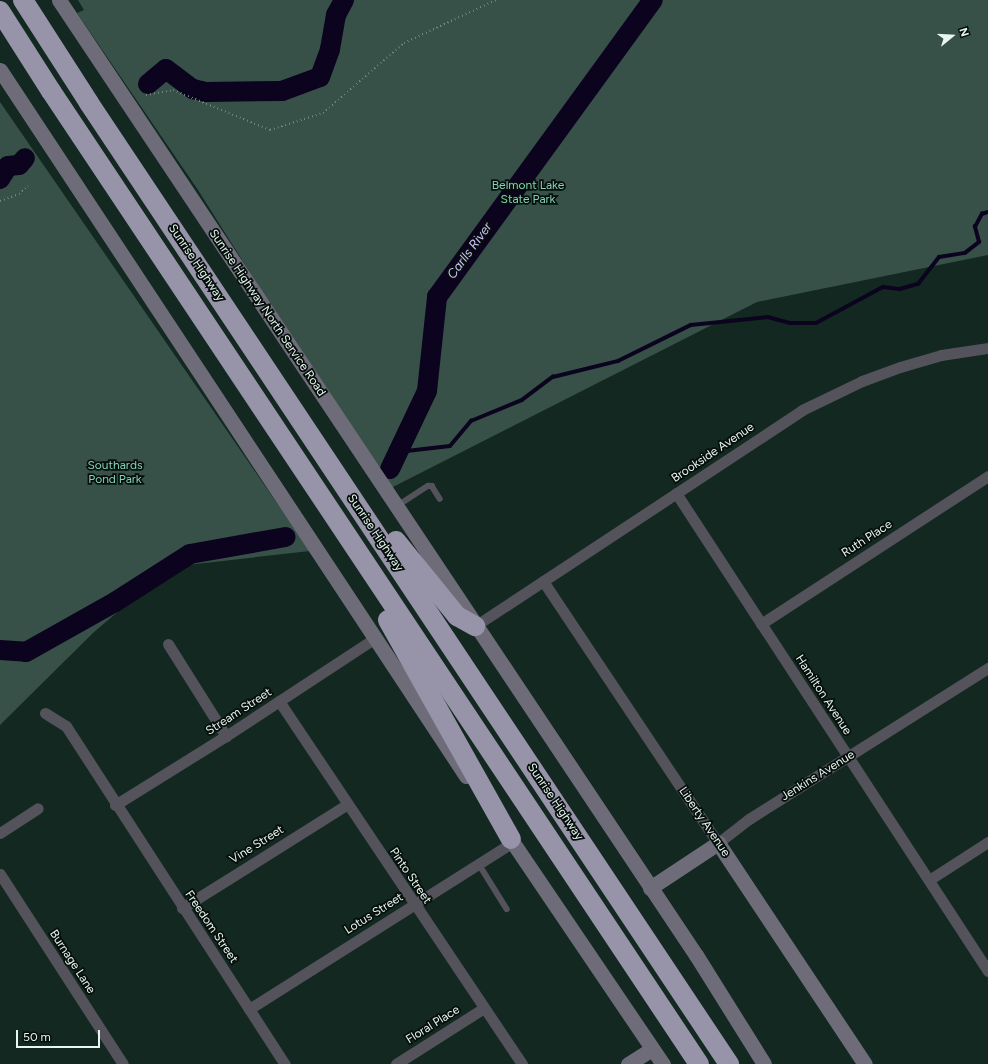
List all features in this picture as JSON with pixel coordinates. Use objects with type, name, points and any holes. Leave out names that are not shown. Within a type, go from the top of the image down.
[{"type":"highway","name":"Sunrise Highway","points":[[23,0],[74,80],[729,1064]]},
{"type":"highway","name":"Sunrise Highway","points":[[0,11],[50,91],[699,1064]]},
{"type":"highway","points":[[299,419],[365,496],[419,571],[457,616],[475,626]]},
{"type":"highway","points":[[350,541],[388,619],[512,840]]},
{"type":"main road","name":"Sunrise Highway North Service Road","points":[[60,0],[475,626]]},
{"type":"main road","points":[[0,70],[491,814],[512,840],[663,1064]]},
{"type":"main road","points":[[475,626],[650,888],[764,1064]]},
{"type":"main road","name":"Jenkins Avenue","points":[[650,888],[718,843]]},
{"type":"main road","name":"Liberty Avenue","points":[[718,843],[865,1064]]},
{"type":"main road","points":[[628,1064],[652,1048]]},
{"type":"street","name":"Brookside Avenue","points":[[475,626],[802,410],[862,381],[941,355],[988,348]]},
{"type":"street","name":"Ruth Place","points":[[761,624],[988,476]]},
{"type":"street","name":"Hamilton Avenue","points":[[676,493],[988,971]]},
{"type":"street","name":"Liberty Avenue","points":[[543,581],[718,843]]},
{"type":"street","name":"Stream Street","points":[[115,805],[226,736],[375,638]]},
{"type":"street","points":[[168,644],[226,736]]},
{"type":"street","name":"Jenkins Avenue","points":[[718,843],[749,820],[849,758],[988,668]]},
{"type":"street","name":"Pinto Street","points":[[279,701],[346,805],[522,1064]]},
{"type":"street","name":"Freedom Street","points":[[45,713],[66,726],[115,805],[285,1064]]},
{"type":"street","name":"Vine Street","points":[[182,908],[346,805]]},
{"type":"street","points":[[0,832],[38,808]]},
{"type":"street","name":"Lotus Street","points":[[249,1009],[479,864],[512,840]]},
{"type":"street","points":[[929,880],[988,842]]},
{"type":"street","name":"Burnage Lane","points":[[0,874],[123,1064]]},
{"type":"street","name":"Floral Place","points":[[396,1064],[484,1008]]},
{"type":"lane","points":[[395,507],[428,486],[432,486],[440,498]]},
{"type":"lane","points":[[479,864],[507,909]]},
{"type":"path","points":[[146,95],[173,90],[270,130],[323,113],[404,43],[496,0]]},
{"type":"path","points":[[0,201],[19,194],[28,186]]},
{"type":"green space","name":"Belmont Lake State Park","points":[[78,0],[988,0],[988,255],[757,302],[387,490],[198,190],[77,13],[84,10]]},
{"type":"green space","name":"Southards Pond Park","points":[[0,102],[310,551],[187,565],[121,609],[94,632],[0,725]]},
{"type":"waterway","name":"Carlls River","points":[[148,84],[166,69],[193,89],[206,92],[282,91],[320,77],[330,49],[336,15],[344,0]]},
{"type":"waterway","name":"Carlls River","points":[[390,469],[427,391],[437,297],[653,0]]},
{"type":"waterway","name":"Carlls River","points":[[0,179],[8,166],[19,165],[25,158]]},
{"type":"waterway","points":[[398,452],[450,446],[471,421],[522,400],[553,377],[618,361],[691,325],[768,317],[790,323],[816,323],[883,287],[900,289],[918,284],[939,257],[965,253],[979,242],[975,227],[982,214],[988,212]]},
{"type":"waterway","points":[[0,650],[26,652],[115,602],[190,554],[285,537]]}]
